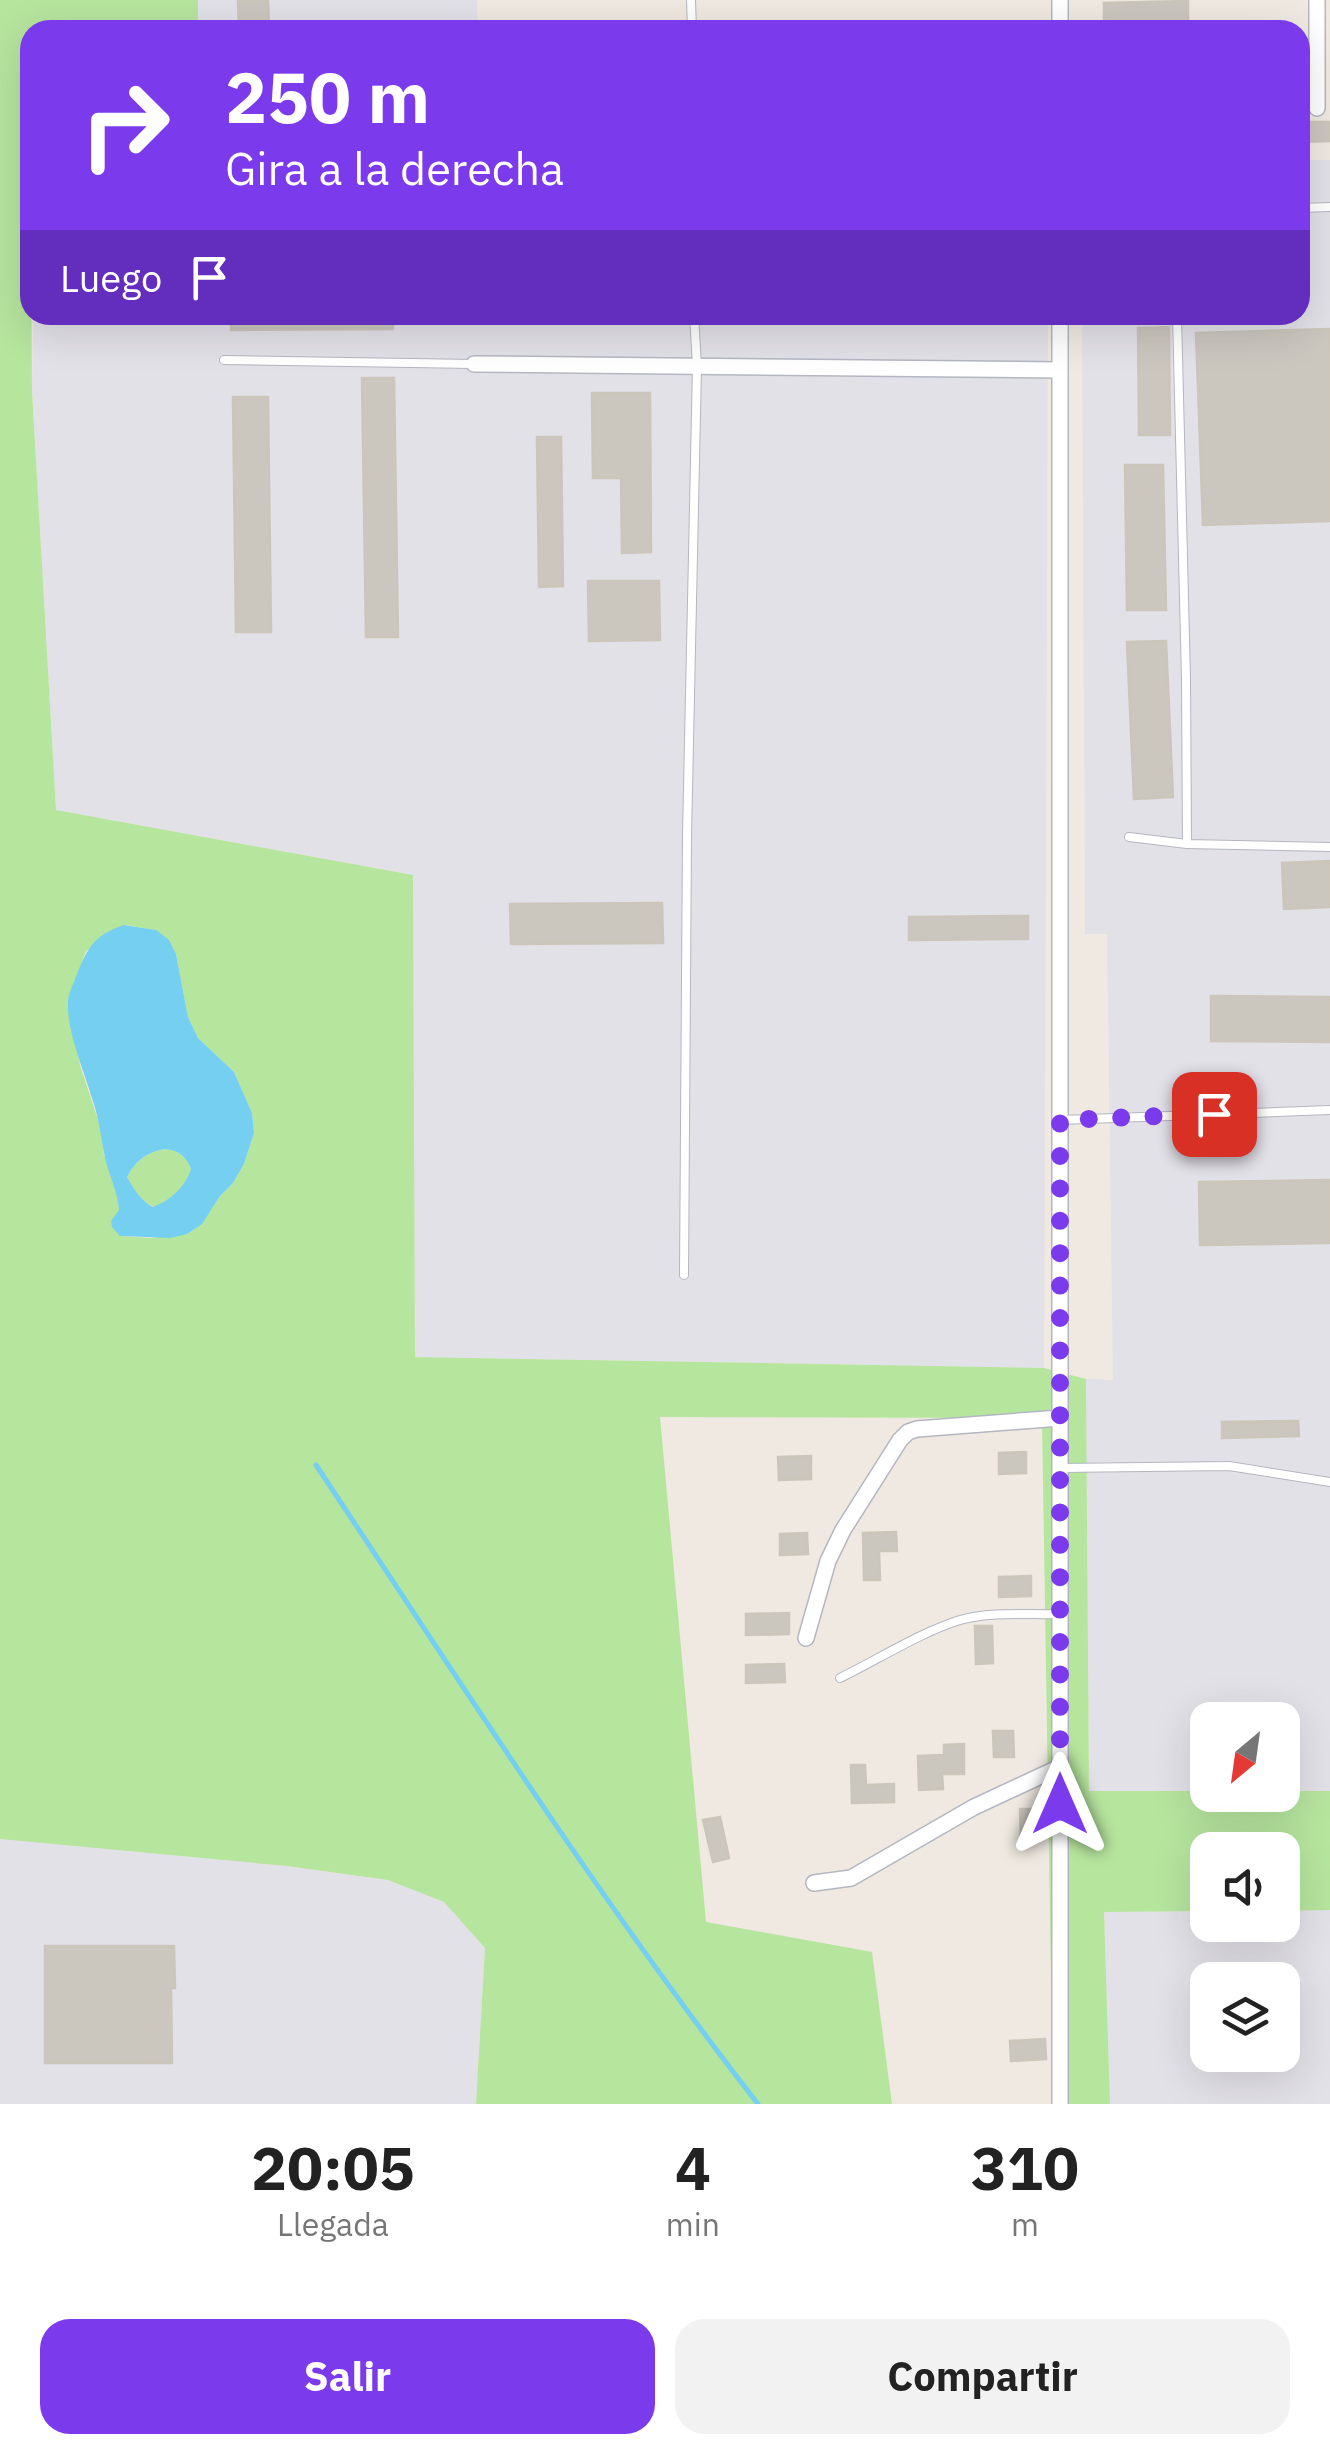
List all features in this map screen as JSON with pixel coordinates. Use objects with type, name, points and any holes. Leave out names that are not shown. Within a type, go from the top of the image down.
[{"type":"street","points":[[1316,0],[1318,108]]},
{"type":"street","points":[[1060,325],[1060,2104]]},
{"type":"street","points":[[474,364],[1060,370]]},
{"type":"street","points":[[806,1638],[828,1561],[843,1530],[908,1432],[917,1428],[1060,1418]]},
{"type":"street","points":[[814,1883],[851,1878],[974,1806],[1060,1767]]},
{"type":"lane","points":[[684,1275],[687,836],[698,366],[695,325]]},
{"type":"lane","points":[[1177,325],[1187,844]]},
{"type":"lane","points":[[224,360],[474,364]]},
{"type":"lane","points":[[1129,837],[1187,844],[1330,847]]},
{"type":"lane","points":[[1060,1120],[1330,1110]]},
{"type":"lane","points":[[1060,1468],[1229,1466],[1330,1482]]},
{"type":"lane","points":[[840,1678],[962,1620],[1060,1614]]},
{"type":"shaded area","points":[[198,0],[477,0],[478,20],[198,20]]},
{"type":"shaded area","points":[[1310,160],[1330,160],[1330,1791],[1300,1791],[1300,1702],[1190,1702],[1190,1791],[1089,1791],[1086,1379],[1113,1380],[1107,934],[1085,934],[1082,325],[1310,325]]},
{"type":"shaded area","points":[[33,325],[1048,325],[1044,1368],[415,1357],[413,875],[56,810],[32,391]]},
{"type":"shaded area","points":[[0,1839],[287,1866],[388,1880],[444,1902],[485,1947],[476,2104],[0,2104]]},
{"type":"shaded area","points":[[1330,1910],[1330,2104],[1110,2104],[1104,1912],[1190,1911],[1190,1942],[1300,1942],[1300,1911]]},
{"type":"green space","points":[[0,0],[198,0],[198,20],[20,20],[20,325],[32,325],[56,810],[413,875],[415,1357],[1044,1368],[1086,1379],[1089,1791],[1190,1791],[1190,1812],[1300,1812],[1300,1791],[1330,1791],[1330,1910],[1300,1911],[1300,1832],[1190,1832],[1190,1911],[1104,1912],[1110,2104],[1053,2104],[1042,1418],[660,1417],[706,1922],[872,1952],[892,2104],[476,2104],[485,1948],[444,1902],[388,1880],[287,1866],[0,1839]],"holes":[[[125,925],[155,930],[176,954],[188,1017],[198,1038],[234,1072],[252,1113],[254,1133],[244,1164],[202,1223],[187,1234],[121,1236],[111,1221],[120,1210],[119,1199],[80,1065],[68,1001],[86,951]]]},
{"type":"green space","points":[[165,1149],[175,1150],[191,1169],[177,1192],[154,1207],[138,1194],[127,1177],[143,1158]]},
{"type":"water","points":[[124,925],[156,930],[169,940],[176,954],[188,1017],[198,1038],[234,1072],[252,1113],[254,1133],[233,1183],[202,1224],[187,1234],[170,1238],[120,1236],[112,1227],[111,1221],[119,1210],[117,1197],[70,1024],[68,998],[83,959],[98,939]],"holes":[[[159,1150],[181,1155],[191,1169],[177,1192],[153,1207],[141,1198],[127,1177],[143,1158]]]},
{"type":"building","points":[[238,0],[268,0],[269,20],[239,20]]},
{"type":"building","points":[[1188,1],[1188,20],[1104,20],[1104,3]]},
{"type":"building","points":[[1310,122],[1330,122],[1330,141],[1310,142]]},
{"type":"building","points":[[231,325],[393,325],[393,329],[231,330]]},
{"type":"building","points":[[1169,327],[1170,435],[1139,435],[1138,328]]},
{"type":"building","points":[[1330,329],[1330,521],[1203,525],[1196,333]]},
{"type":"building","points":[[362,378],[394,378],[398,637],[366,637]]},
{"type":"building","points":[[592,393],[650,393],[651,552],[622,553],[621,478],[593,478]]},
{"type":"building","points":[[233,397],[268,397],[271,632],[236,632]]},
{"type":"building","points":[[537,437],[561,437],[563,586],[539,587]]},
{"type":"building","points":[[1125,465],[1163,465],[1166,610],[1127,610]]},
{"type":"building","points":[[588,581],[659,581],[660,640],[589,641]]},
{"type":"building","points":[[1166,641],[1173,797],[1134,799],[1127,642]]},
{"type":"building","points":[[1330,861],[1330,907],[1284,909],[1282,863]]},
{"type":"building","points":[[662,903],[663,943],[511,944],[510,904]]},
{"type":"building","points":[[1028,916],[1028,939],[909,940],[909,917]]},
{"type":"building","points":[[1211,996],[1330,997],[1330,1042],[1211,1041]]},
{"type":"building","points":[[1330,1180],[1330,1243],[1200,1245],[1199,1182]]},
{"type":"building","points":[[1298,1421],[1299,1436],[1222,1438],[1222,1422]]},
{"type":"building","points":[[1026,1452],[1026,1473],[999,1474],[999,1453]]},
{"type":"building","points":[[811,1456],[811,1479],[779,1480],[778,1457]]},
{"type":"building","points":[[896,1532],[897,1551],[879,1551],[880,1580],[864,1580],[863,1533]]},
{"type":"building","points":[[807,1533],[808,1554],[780,1555],[780,1534]]},
{"type":"building","points":[[1031,1576],[1031,1596],[999,1597],[999,1577]]},
{"type":"building","points":[[789,1613],[789,1634],[746,1635],[746,1614]]},
{"type":"building","points":[[975,1626],[992,1626],[993,1663],[976,1664]]},
{"type":"building","points":[[784,1664],[785,1682],[746,1683],[746,1665]]},
{"type":"building","points":[[993,1731],[1013,1731],[1014,1757],[994,1757]]},
{"type":"building","points":[[964,1744],[964,1774],[942,1774],[943,1789],[919,1790],[918,1756],[944,1755],[944,1745]]},
{"type":"building","points":[[851,1765],[865,1765],[866,1785],[894,1784],[894,1802],[852,1803]]},
{"type":"building","points":[[1020,1809],[1037,1809],[1038,1842],[1021,1843]]},
{"type":"building","points":[[720,1817],[729,1858],[713,1862],[703,1820]]},
{"type":"building","points":[[45,1946],[174,1946],[172,2063],[45,2063]]},
{"type":"building","points":[[1045,2039],[1046,2059],[1011,2061],[1010,2041]]},
{"type":"waterway","points":[[316,1465],[586,1869],[758,2104]]},
{"type":"route","points":[[1060,1804],[1060,1120],[1214,1114]]}]
